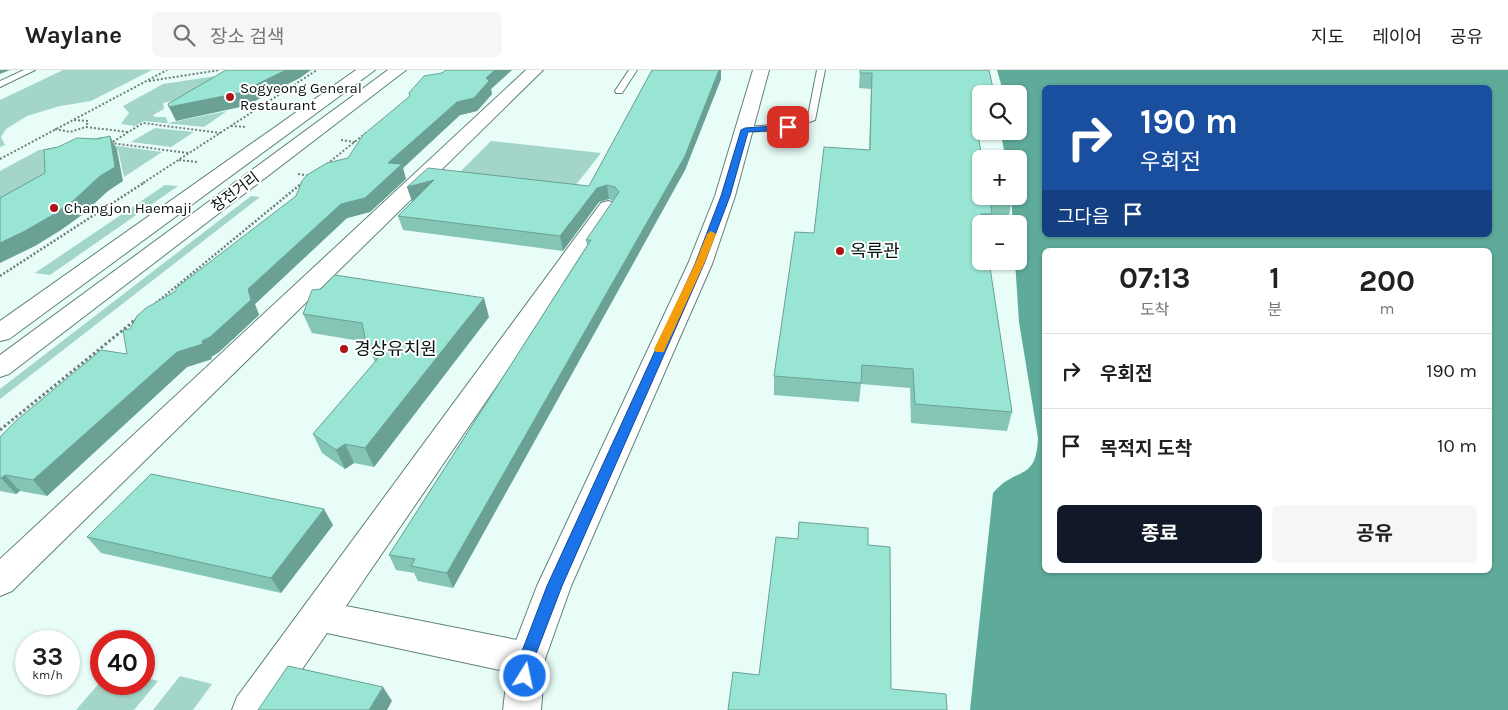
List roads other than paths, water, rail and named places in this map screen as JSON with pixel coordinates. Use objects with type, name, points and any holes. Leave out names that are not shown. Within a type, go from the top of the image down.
[{"type":"street","name":"창전거리","points":[[0,333],[367,70]]},
{"type":"street","name":"창전거리","points":[[0,368],[398,70]]},
{"type":"street","points":[[0,580],[535,70]]},
{"type":"street","points":[[522,710],[527,659],[558,577],[700,264],[725,196],[761,70]]},
{"type":"street","points":[[251,710],[608,207]]},
{"type":"street","points":[[319,616],[527,659]]},
{"type":"lane","points":[[0,84],[31,70]]},
{"type":"lane","points":[[619,91],[633,70]]},
{"type":"lane","points":[[745,130],[788,127],[812,118],[821,70]]},
{"type":"place","name":"Sogyeong General Restaurant","points":[[230,97]]},
{"type":"place","name":"Changjon Haemaji","points":[[54,208]]},
{"type":"place","name":"옥류관","points":[[840,251]]},
{"type":"place","name":"경상유치원","points":[[344,349]]}]
